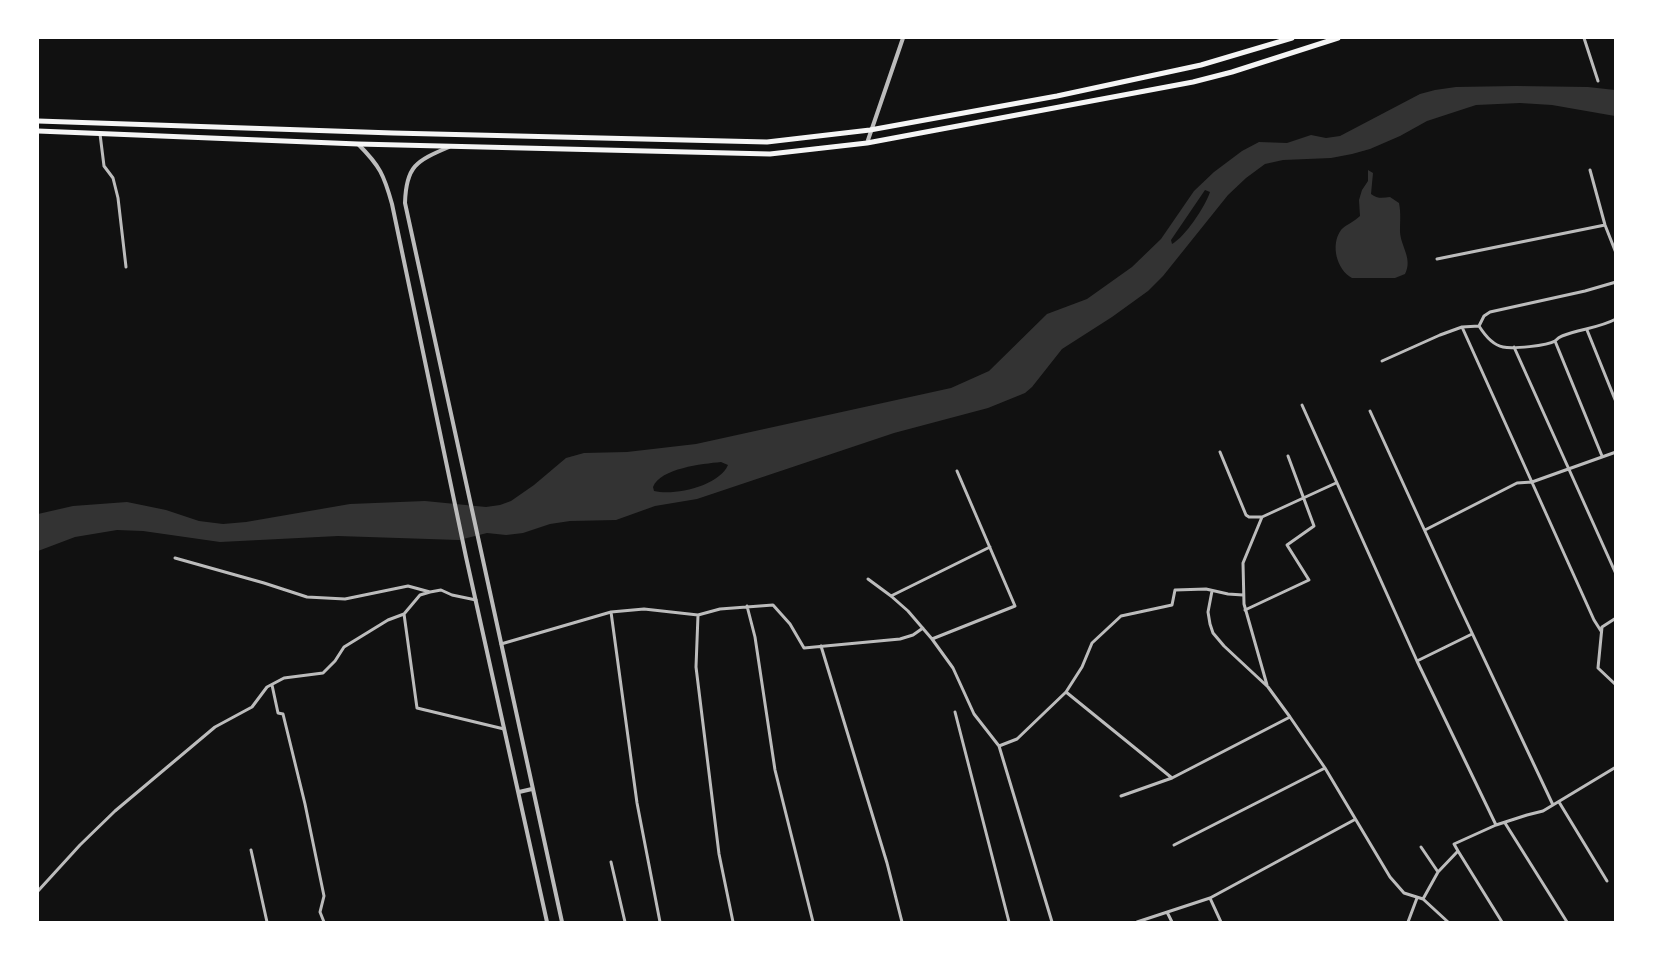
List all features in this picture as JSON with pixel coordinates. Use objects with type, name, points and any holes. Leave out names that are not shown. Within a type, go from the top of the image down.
[{"type":"highway","points":[[38,121],[767,142],[870,130],[1057,96],[1201,65],[1292,38]]},
{"type":"highway","points":[[38,131],[358,144],[770,154],[867,143],[1193,82],[1338,38]]},
{"type":"street","points":[[867,143],[903,38]]},
{"type":"street","points":[[1584,38],[1598,81]]},
{"type":"street","points":[[100,133],[104,166],[113,178],[118,198],[126,267]]},
{"type":"street","points":[[358,144],[376,162],[385,178],[390,196],[466,557],[547,922]]},
{"type":"street","points":[[452,146],[428,156],[414,166],[406,181],[405,203],[562,922]]},
{"type":"street","points":[[1590,170],[1605,225],[1616,253]]},
{"type":"street","points":[[1437,259],[1605,225]]},
{"type":"street","points":[[1479,326],[1484,316],[1490,312],[1616,282]]},
{"type":"street","points":[[1479,326],[1486,336],[1497,344],[1503,347],[1514,347],[1555,341],[1561,336],[1587,330],[1616,319]]},
{"type":"street","points":[[1382,361],[1462,327],[1479,326]]},
{"type":"street","points":[[1462,327],[1601,631]]},
{"type":"street","points":[[1587,330],[1616,402]]},
{"type":"street","points":[[1555,341],[1602,456]]},
{"type":"street","points":[[1514,347],[1616,574]]},
{"type":"street","points":[[1302,405],[1417,661],[1496,825]]},
{"type":"street","points":[[1371,411],[1553,805]]},
{"type":"street","points":[[1220,452],[1249,518],[1262,518],[1336,483]]},
{"type":"street","points":[[1425,530],[1517,483],[1532,482],[1616,452]]},
{"type":"street","points":[[1245,610],[1309,580],[1287,545],[1314,526],[1288,456]]},
{"type":"street","points":[[932,639],[1015,606],[957,471]]},
{"type":"street","points":[[1262,518],[1243,563],[1244,595],[1245,610],[1268,687]]},
{"type":"street","points":[[891,596],[990,547]]},
{"type":"street","points":[[176,558],[307,597],[345,599],[408,586],[430,592]]},
{"type":"street","points":[[868,579],[891,596],[932,639],[953,669],[974,714],[999,746],[1052,922]]},
{"type":"street","points":[[999,746],[1017,739],[1066,692],[1082,667],[1092,643],[1121,616],[1172,605],[1175,590],[1206,589],[1244,595]]},
{"type":"street","points":[[38,891],[115,811],[215,727],[252,707],[267,687],[284,678],[323,672],[335,661],[344,647],[388,620],[404,614],[420,595],[441,590],[476,600]]},
{"type":"street","points":[[1212,591],[1208,612],[1209,624],[1213,633],[1268,687],[1290,717],[1324,768],[1390,877],[1404,893],[1423,899],[1448,922]]},
{"type":"street","points":[[501,644],[611,612],[644,609],[698,615],[720,609],[773,605],[790,624],[804,648],[900,639],[923,628]]},
{"type":"street","points":[[747,606],[755,637],[775,770],[813,922]]},
{"type":"street","points":[[611,612],[637,803],[660,922]]},
{"type":"street","points":[[404,614],[417,708],[505,729]]},
{"type":"street","points":[[698,615],[696,667],[719,854],[733,922]]},
{"type":"street","points":[[1616,618],[1602,627],[1598,669],[1616,685]]},
{"type":"street","points":[[1417,661],[1473,634]]},
{"type":"street","points":[[821,646],[887,863],[902,922]]},
{"type":"street","points":[[272,685],[278,713],[282,714],[305,804],[324,896],[320,912],[324,922]]},
{"type":"street","points":[[1066,692],[1172,778]]},
{"type":"street","points":[[955,712],[1009,922]]},
{"type":"street","points":[[1121,796],[1172,778],[1290,717]]},
{"type":"street","points":[[1502,922],[1454,843],[1527,814],[1543,812],[1616,767]]},
{"type":"street","points":[[1174,845],[1324,768]]},
{"type":"street","points":[[519,792],[532,789]]},
{"type":"street","points":[[1559,801],[1607,881]]},
{"type":"street","points":[[1137,922],[1210,898],[1354,819]]},
{"type":"street","points":[[1505,823],[1567,922]]},
{"type":"street","points":[[1421,847],[1438,872]]},
{"type":"street","points":[[251,850],[267,922]]},
{"type":"street","points":[[1423,899],[1438,872],[1458,851]]},
{"type":"street","points":[[610,862],[625,922]]},
{"type":"street","points":[[1210,898],[1221,922]]},
{"type":"street","points":[[1408,922],[1417,898]]},
{"type":"street","points":[[1167,912],[1172,922]]},
{"type":"shaded area","points":[[1456,87],[1588,87],[1615,90],[1615,116],[1552,105],[1520,103],[1476,105],[1427,121],[1370,149],[1331,158],[1283,160],[1265,164],[1228,195],[1163,276],[1148,291],[1062,349],[1025,393],[988,408],[894,433],[697,499],[655,506],[616,520],[570,521],[550,524],[523,533],[506,535],[487,533],[459,540],[338,536],[220,542],[143,531],[117,530],[75,537],[38,551],[38,514],[73,506],[127,502],[166,510],[199,521],[223,524],[350,504],[425,501],[486,507],[511,501],[566,458],[584,453],[627,452],[696,444],[951,388],[989,371],[1047,314],[1087,299],[1132,267],[1161,239],[1194,191],[1242,151],[1259,142],[1287,143],[1311,135],[1326,138],[1340,136],[1420,94]],"holes":[[[1205,190],[1210,192],[1199,213],[1183,235],[1172,244],[1171,240]],[[721,462],[728,465],[716,479],[706,484],[684,491],[654,491],[653,487],[657,481],[673,471]]]},
{"type":"shaded area","points":[[1368,170],[1373,173],[1371,194],[1382,198],[1390,197],[1399,203],[1400,232],[1408,263],[1405,274],[1395,278],[1352,278],[1342,269],[1337,257],[1336,243],[1341,230],[1360,216],[1359,200],[1368,181]]}]
